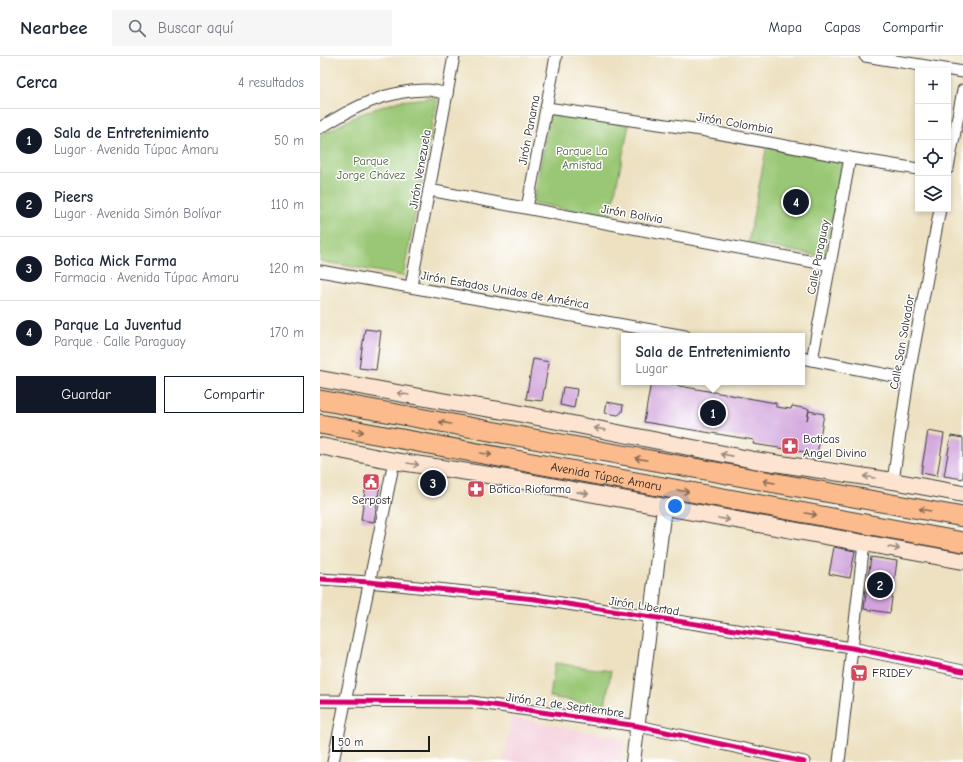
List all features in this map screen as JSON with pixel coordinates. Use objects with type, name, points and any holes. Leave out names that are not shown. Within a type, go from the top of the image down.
[{"type":"highway","name":"Avenida Túpac Amaru","points":[[320,400],[963,517]]},
{"type":"highway","name":"Avenida Túpac Amaru","points":[[320,424],[963,542]]},
{"type":"main road","points":[[320,379],[452,403],[512,412],[754,460],[893,481],[963,494]]},
{"type":"main road","name":"Avenida Túpac Amaru","points":[[320,446],[394,461],[495,476],[664,508],[963,561]]},
{"type":"street","name":"Jirón Venezuela","points":[[411,286],[454,56]]},
{"type":"street","name":"Jirón Panama","points":[[527,208],[556,56]]},
{"type":"street","points":[[865,56],[963,72]]},
{"type":"street","points":[[320,128],[343,114],[372,100],[398,93],[426,90],[447,94]]},
{"type":"street","points":[[951,152],[963,90]]},
{"type":"street","name":"Jirón Colombia","points":[[547,108],[701,130],[915,169]]},
{"type":"street","name":"Calle Paraguay","points":[[807,360],[830,265],[850,158]]},
{"type":"street","name":"Jirón Bolivia","points":[[429,190],[830,265]]},
{"type":"street","name":"Calle San Salvador","points":[[893,481],[908,379],[939,212]]},
{"type":"street","name":"Jirón Estados Unidos de América","points":[[320,271],[669,333]]},
{"type":"street","points":[[807,360],[908,379]]},
{"type":"street","points":[[333,762],[394,461]]},
{"type":"street","points":[[633,762],[664,508]]},
{"type":"street","points":[[839,762],[864,543]]},
{"type":"street","name":"Jirón Libertad","points":[[320,579],[369,582],[535,599],[852,648],[963,671]]},
{"type":"street","name":"Jirón 21 de Septiembre","points":[[320,701],[472,702],[638,726],[804,762]]},
{"type":"shaded area","points":[[512,717],[625,739],[621,762],[504,762]]},
{"type":"green space","name":"Parque Jorge Chávez","points":[[438,97],[403,276],[320,261],[320,136],[360,114],[399,101]]},
{"type":"green space","name":"Parque La Amistad","points":[[550,114],[629,125],[610,217],[533,203]]},
{"type":"green space","points":[[767,145],[843,161],[825,257],[748,243]]},
{"type":"green space","points":[[555,663],[611,671],[605,706],[550,697]]},
{"type":"building","points":[[365,329],[381,331],[376,370],[359,368]]},
{"type":"building","points":[[533,359],[549,362],[542,401],[526,399]]},
{"type":"building","points":[[650,385],[674,385],[776,403],[776,407],[791,409],[792,406],[809,409],[807,420],[809,411],[824,414],[817,454],[753,444],[754,440],[644,422]]},
{"type":"building","points":[[563,387],[577,389],[574,408],[560,405]]},
{"type":"building","points":[[607,402],[623,405],[622,412],[618,415],[605,413]]},
{"type":"building","points":[[928,431],[944,434],[937,476],[921,473]]},
{"type":"building","points":[[951,436],[963,438],[963,479],[944,476]]},
{"type":"building","points":[[367,476],[375,477],[380,485],[374,522],[361,520]]},
{"type":"building","points":[[834,547],[855,551],[850,578],[829,574]]},
{"type":"building","points":[[871,557],[897,561],[890,613],[864,609]]},
{"type":"cycle path","points":[[320,579],[369,582],[535,599],[852,648],[963,671]]},
{"type":"cycle path","points":[[320,701],[472,702],[638,726],[804,762]]},
{"type":"place","name":"Parque La Juventud","points":[[796,202]]},
{"type":"place","name":"Sala de Entretenimiento","points":[[713,413]]},
{"type":"place","name":"Boticas Angel Divino","points":[[790,446]]},
{"type":"place","name":"Serpost","points":[[371,482]]},
{"type":"place","name":"Botica Mick Farma","points":[[433,483]]},
{"type":"place","name":"Botica Riofarma","points":[[476,489]]},
{"type":"place","name":"Pieers","points":[[880,585]]},
{"type":"place","name":"FRIDEY","points":[[859,673]]}]
